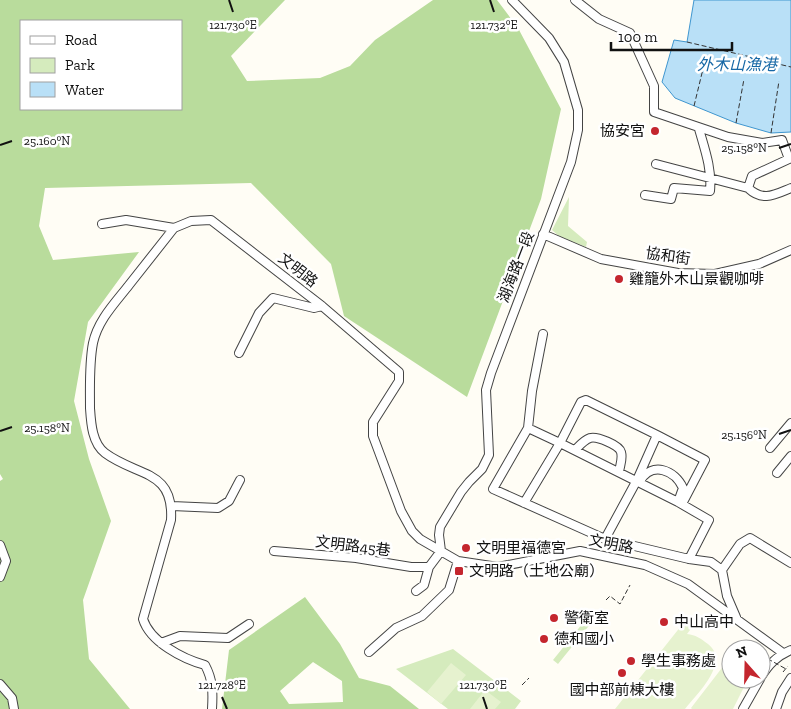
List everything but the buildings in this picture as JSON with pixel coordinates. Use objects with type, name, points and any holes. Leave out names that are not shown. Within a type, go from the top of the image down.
[{"type":"street","name":"湖海路一段","points":[[441,551],[440,528],[461,492],[482,469],[489,455],[486,390],[490,373],[571,162],[578,130],[578,110],[564,62],[549,38],[512,0]]},
{"type":"street","points":[[575,0],[599,19],[630,33],[654,86],[654,112],[699,129],[728,137],[762,144],[782,140],[790,158],[752,176],[748,188]]},
{"type":"street","points":[[645,195],[671,200],[674,188],[710,191],[711,178],[699,129]]},
{"type":"street","points":[[656,164],[748,188],[756,195],[769,196],[791,188]]},
{"type":"street","points":[[102,224],[126,220],[174,228],[101,321],[93,342],[90,369],[91,427],[96,440],[104,452],[130,467],[157,479],[168,491],[172,506],[171,520],[143,619],[146,628],[160,643],[205,665],[211,677],[214,692],[212,709]]},
{"type":"street","name":"文明路","points":[[174,228],[191,221],[211,220],[322,306],[399,372],[399,381],[373,422],[373,436],[406,522],[420,540],[458,561],[498,567],[580,551],[645,565],[688,584],[783,653]]},
{"type":"street","name":"協和街","points":[[543,234],[601,259],[678,273],[714,274],[759,264],[791,250]]},
{"type":"street","points":[[239,353],[259,313],[273,298],[314,308],[322,306]]},
{"type":"street","points":[[543,334],[532,391],[528,428],[493,489],[605,539],[689,559],[711,562],[722,570],[727,596],[737,619]]},
{"type":"street","points":[[524,503],[560,443],[581,402],[586,400],[708,461],[680,503]]},
{"type":"street","points":[[770,448],[791,423]]},
{"type":"street","points":[[528,428],[638,481],[709,520],[689,559]]},
{"type":"street","points":[[605,539],[638,481],[657,434]]},
{"type":"street","points":[[575,450],[581,443],[590,438],[598,438],[619,449],[621,453],[619,472]]},
{"type":"street","points":[[777,473],[791,456]]},
{"type":"street","points":[[638,481],[644,474],[653,470],[664,471],[679,480],[683,488],[680,503]]},
{"type":"street","points":[[172,506],[218,508],[229,501],[240,480]]},
{"type":"street","points":[[722,570],[740,544],[750,538],[791,563]]},
{"type":"street","points":[[0,545],[6,561],[0,577]]},
{"type":"street","name":"文明路45巷","points":[[274,551],[356,558],[411,567],[429,567]]},
{"type":"street","points":[[416,591],[424,585],[429,567],[441,551]]},
{"type":"street","points":[[369,652],[396,628],[422,616],[449,590],[458,561]]},
{"type":"street","points":[[160,643],[180,636],[228,638],[249,624]]},
{"type":"street","points":[[771,663],[783,653],[791,650]]},
{"type":"street","points":[[776,709],[782,692],[791,678]]},
{"type":"street","points":[[0,684],[12,698],[14,709]]},
{"type":"street","points":[[743,709],[754,689]]},
{"type":"path","points":[[687,42],[755,58]]},
{"type":"path","points":[[774,63],[791,67]]},
{"type":"path","points":[[694,106],[702,69]]},
{"type":"path","points":[[736,123],[744,79]]},
{"type":"path","points":[[771,133],[779,81]]},
{"type":"path","points":[[606,600],[610,596],[620,604],[630,585]]},
{"type":"path","points":[[771,662],[786,669]]},
{"type":"path","points":[[783,672],[788,666]]},
{"type":"path","points":[[522,685],[529,678]]},
{"type":"green space","points":[[0,0],[285,0],[231,56],[247,81],[320,78],[350,66],[375,40],[433,0],[497,0],[518,28],[561,109],[541,199],[467,397],[344,316],[331,264],[251,183],[45,188],[39,226],[53,260],[139,252],[88,322],[74,401],[89,459],[111,521],[83,600],[89,659],[130,709],[0,709],[0,481],[3,479],[0,474]]},
{"type":"green space","points":[[569,197],[568,226],[587,242],[586,247],[560,237],[552,230]]},
{"type":"green space","points":[[305,597],[340,644],[359,678],[390,686],[419,709],[222,709],[229,650]],"holes":[[[313,662],[342,681],[343,702],[289,704],[280,691]]]},
{"type":"green space","points":[[594,615],[596,617],[558,664],[553,660],[587,618],[590,620]]},
{"type":"green space","points":[[685,621],[693,626],[687,634],[698,637],[714,651],[716,660],[714,669],[704,687],[685,709],[615,709]]},
{"type":"green space","points":[[453,649],[521,701],[515,709],[448,709],[396,669]]},
{"type":"green space","points":[[451,663],[466,675],[441,704],[427,692]]},
{"type":"green space","points":[[721,669],[721,689],[743,689],[733,709],[691,708]]},
{"type":"green space","points":[[485,690],[501,702],[495,709],[470,709]]},
{"type":"water","name":"外木山漁港","points":[[694,0],[791,0],[791,132],[771,133],[736,123],[675,98],[662,82],[674,40],[687,42]]},
{"type":"place","name":"協安宮","points":[[655,131]]},
{"type":"place","name":"雞籠外木山景觀咖啡","points":[[619,279]]},
{"type":"place","name":"文明里福德宮","points":[[466,548]]},
{"type":"place","name":"文明路（土地公廟）","points":[[459,571]]},
{"type":"place","name":"警衛室","points":[[554,618]]},
{"type":"place","name":"中山高中","points":[[664,622]]},
{"type":"place","name":"德和國小","points":[[544,639]]},
{"type":"place","name":"學生事務處","points":[[631,661]]},
{"type":"place","name":"國中部前棟大樓","points":[[622,673]]}]
